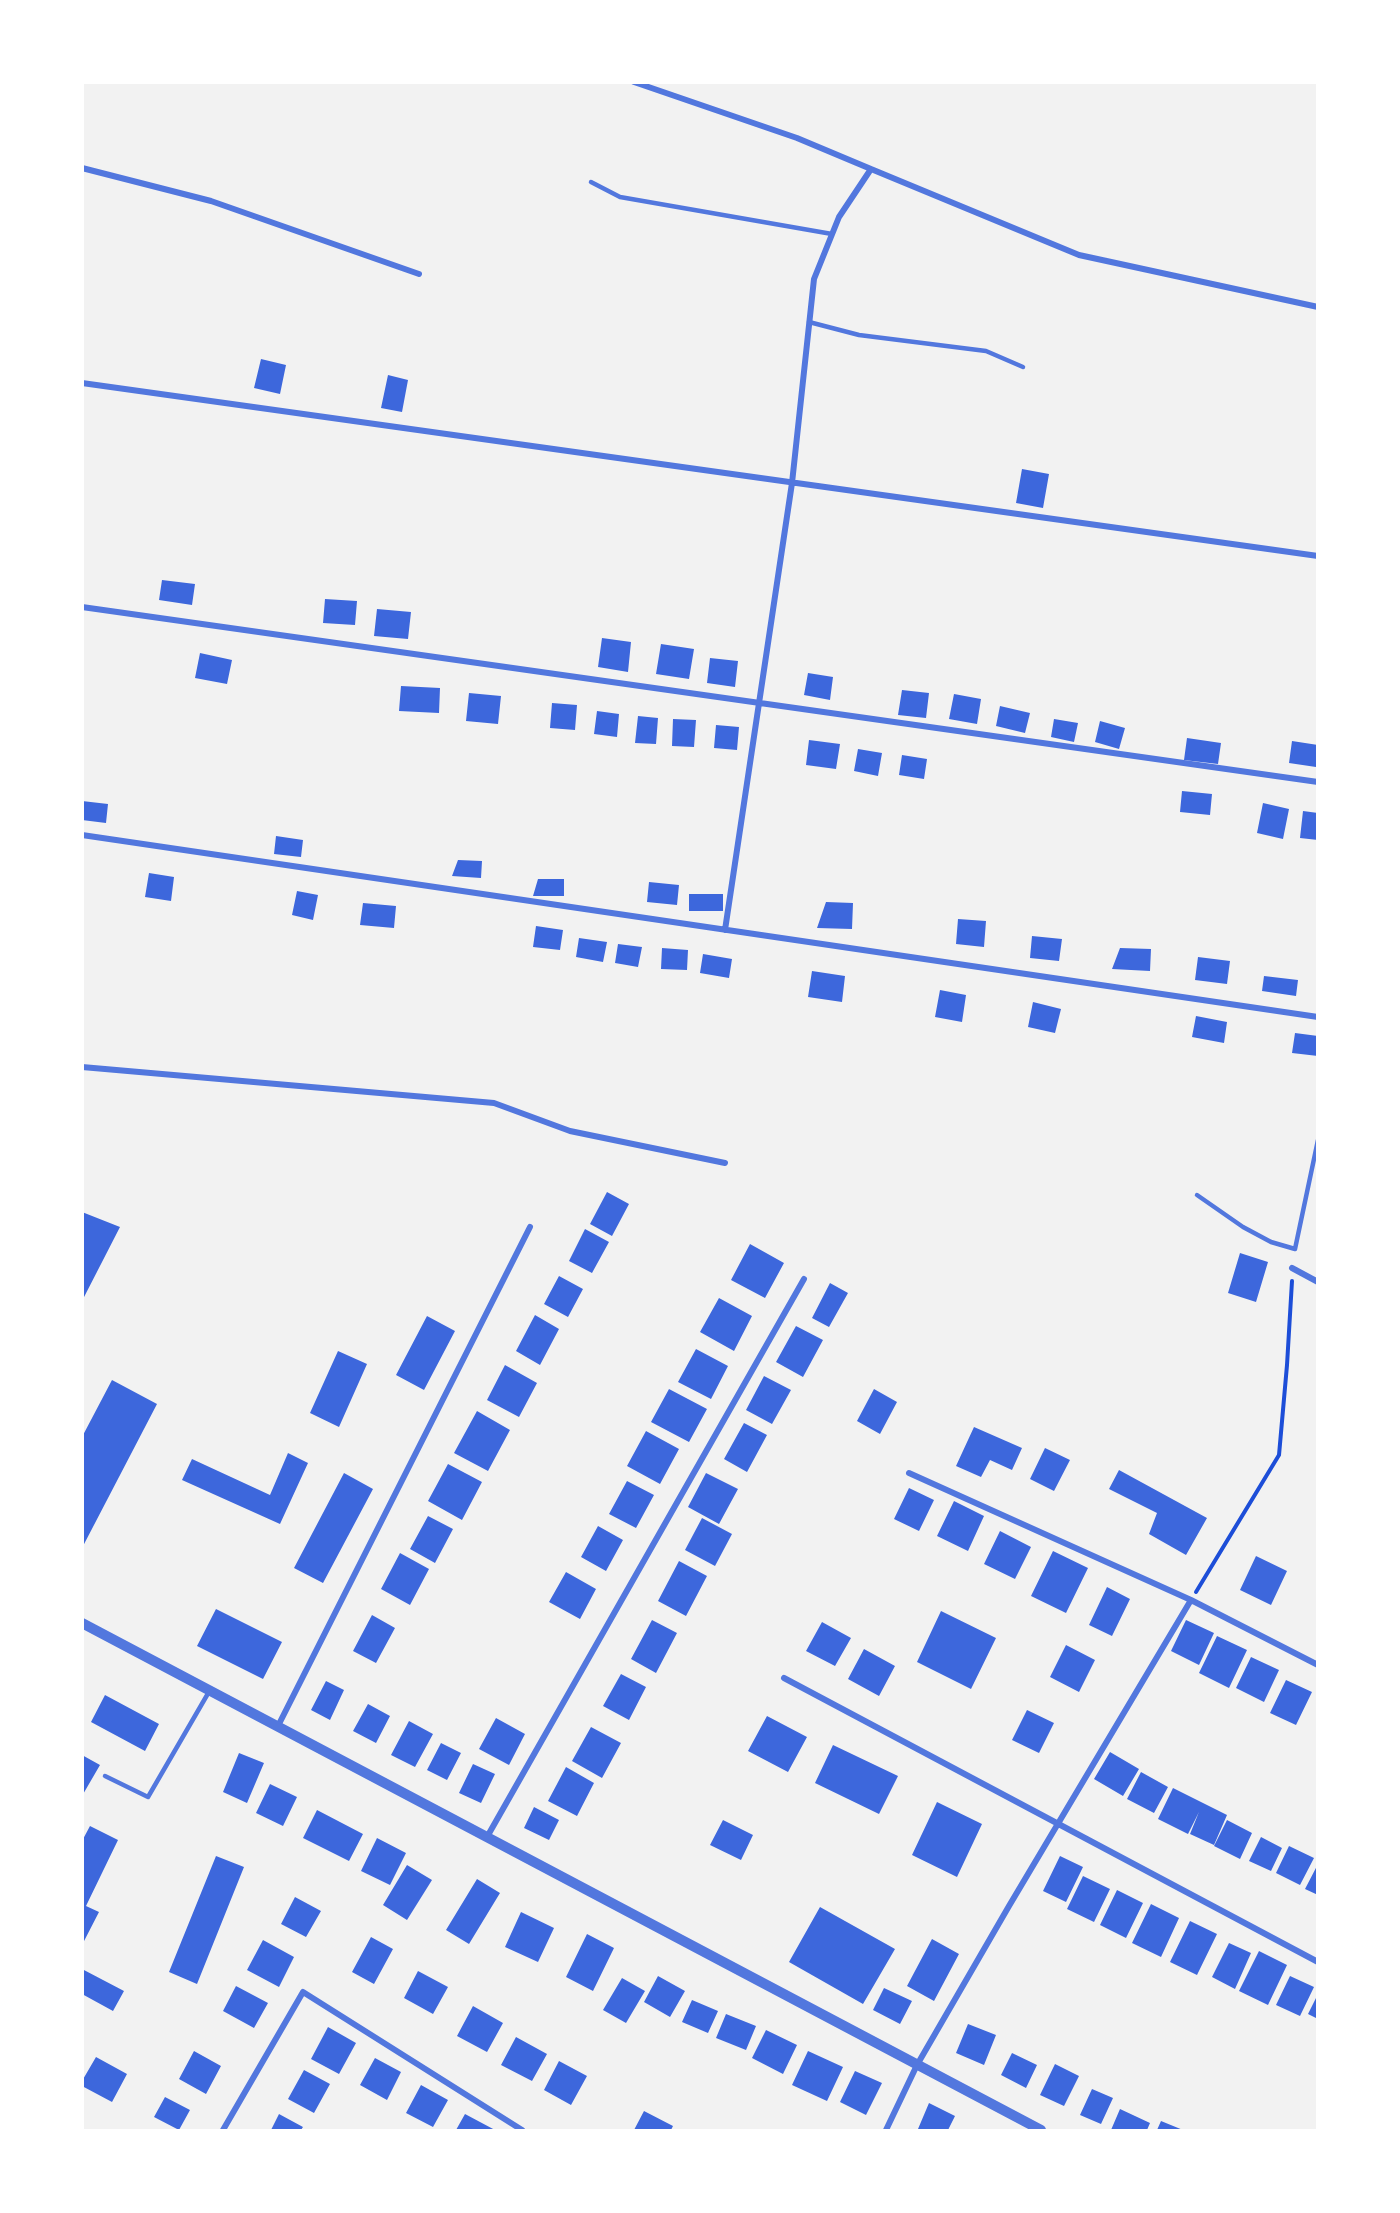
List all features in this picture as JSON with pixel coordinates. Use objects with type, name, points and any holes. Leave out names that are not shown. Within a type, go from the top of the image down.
[{"type":"street","points":[[634,82],[797,138],[1079,255],[1317,307]]},
{"type":"street","points":[[82,168],[211,201],[420,274]]},
{"type":"street","points":[[725,930],[792,483],[814,279],[839,218],[871,169]]},
{"type":"street","points":[[82,383],[1317,556]]},
{"type":"street","points":[[82,607],[1317,782]]},
{"type":"street","points":[[82,835],[1317,1017]]},
{"type":"street","points":[[82,1067],[494,1103],[570,1131],[725,1163]]},
{"type":"street","points":[[278,1726],[530,1227]]},
{"type":"street","points":[[1292,1268],[1317,1282]]},
{"type":"street","points":[[487,1837],[804,1280]]},
{"type":"street","points":[[909,1473],[1191,1600],[1317,1665]]},
{"type":"street","points":[[886,2130],[917,2065],[1191,1600]]},
{"type":"street","points":[[82,1623],[1041,2130]]},
{"type":"street","points":[[784,1678],[1317,1962]]},
{"type":"street","points":[[223,2130],[303,1992],[522,2130]]},
{"type":"lane","points":[[591,182],[620,197],[832,234]]},
{"type":"lane","points":[[809,322],[859,335],[986,351],[1023,367]]},
{"type":"lane","points":[[1197,1195],[1243,1227],[1271,1242],[1295,1248],[1317,1140]]},
{"type":"lane","points":[[105,1776],[148,1797],[210,1690]]},
{"type":"path","points":[[1191,1600],[1279,1455],[1292,1268]]},
{"type":"building","points":[[261,359],[286,365],[280,394],[254,388]]},
{"type":"building","points":[[388,375],[408,380],[402,412],[381,408]]},
{"type":"building","points":[[1022,469],[1049,474],[1043,508],[1016,503]]},
{"type":"building","points":[[162,580],[195,584],[192,605],[159,600]]},
{"type":"building","points":[[325,599],[357,601],[355,625],[323,623]]},
{"type":"building","points":[[377,609],[411,612],[408,639],[374,636]]},
{"type":"building","points":[[602,638],[631,642],[628,672],[598,667]]},
{"type":"building","points":[[661,644],[694,649],[689,679],[656,674]]},
{"type":"building","points":[[200,653],[232,660],[227,684],[195,678]]},
{"type":"building","points":[[710,658],[738,661],[735,687],[707,683]]},
{"type":"building","points":[[808,673],[833,677],[830,700],[804,695]]},
{"type":"building","points":[[401,686],[440,688],[439,713],[399,711]]},
{"type":"building","points":[[902,690],[929,693],[926,718],[898,715]]},
{"type":"building","points":[[469,693],[501,696],[498,724],[466,721]]},
{"type":"building","points":[[954,694],[981,699],[977,724],[949,719]]},
{"type":"building","points":[[552,703],[577,705],[575,730],[550,728]]},
{"type":"building","points":[[1000,706],[1030,713],[1025,733],[996,726]]},
{"type":"building","points":[[597,711],[619,714],[617,737],[594,734]]},
{"type":"building","points":[[638,716],[658,718],[656,744],[635,743]]},
{"type":"building","points":[[673,719],[696,720],[694,747],[672,746]]},
{"type":"building","points":[[1054,719],[1078,723],[1074,742],[1051,737]]},
{"type":"building","points":[[1100,721],[1125,728],[1119,749],[1095,742]]},
{"type":"building","points":[[716,725],[739,727],[737,750],[714,748]]},
{"type":"building","points":[[1187,738],[1221,743],[1218,764],[1184,760]]},
{"type":"building","points":[[809,740],[840,744],[836,769],[806,765]]},
{"type":"building","points":[[1292,741],[1318,745],[1316,767],[1289,763]]},
{"type":"building","points":[[858,749],[882,753],[878,776],[854,771]]},
{"type":"building","points":[[902,755],[927,759],[924,779],[899,775]]},
{"type":"building","points":[[1182,791],[1212,794],[1210,815],[1180,812]]},
{"type":"building","points":[[82,801],[108,804],[106,823],[82,820]]},
{"type":"building","points":[[1263,803],[1289,809],[1283,839],[1257,833]]},
{"type":"building","points":[[1303,811],[1318,813],[1318,840],[1300,838]]},
{"type":"building","points":[[276,836],[303,840],[301,857],[274,854]]},
{"type":"building","points":[[458,860],[482,861],[481,878],[452,876]]},
{"type":"building","points":[[149,873],[174,877],[171,901],[145,897]]},
{"type":"building","points":[[538,879],[564,879],[564,896],[533,896]]},
{"type":"building","points":[[649,882],[679,885],[677,905],[647,902]]},
{"type":"building","points":[[297,891],[318,895],[313,920],[292,915]]},
{"type":"building","points":[[689,894],[723,894],[723,911],[689,911]]},
{"type":"building","points":[[826,902],[853,903],[852,929],[817,928]]},
{"type":"building","points":[[363,903],[396,906],[394,928],[360,925]]},
{"type":"building","points":[[958,919],[986,921],[984,947],[956,944]]},
{"type":"building","points":[[536,926],[563,930],[560,950],[533,947]]},
{"type":"building","points":[[1032,936],[1062,939],[1059,961],[1030,958]]},
{"type":"building","points":[[579,938],[607,942],[603,962],[576,957]]},
{"type":"building","points":[[618,944],[642,947],[638,967],[615,963]]},
{"type":"building","points":[[662,948],[688,950],[687,970],[661,969]]},
{"type":"building","points":[[1120,948],[1151,949],[1150,971],[1112,969]]},
{"type":"building","points":[[703,954],[732,959],[729,978],[700,973]]},
{"type":"building","points":[[1198,957],[1230,961],[1227,984],[1195,980]]},
{"type":"building","points":[[812,971],[845,976],[842,1002],[808,997]]},
{"type":"building","points":[[1264,976],[1298,980],[1296,996],[1262,991]]},
{"type":"building","points":[[940,990],[966,995],[962,1022],[935,1017]]},
{"type":"building","points":[[1033,1002],[1061,1009],[1055,1033],[1028,1027]]},
{"type":"building","points":[[1196,1016],[1227,1022],[1224,1043],[1192,1037]]},
{"type":"building","points":[[1295,1033],[1318,1036],[1318,1056],[1292,1053]]},
{"type":"building","points":[[607,1192],[629,1204],[612,1236],[590,1224]]},
{"type":"building","points":[[82,1212],[120,1227],[82,1301]]},
{"type":"building","points":[[585,1229],[609,1242],[592,1273],[569,1261]]},
{"type":"building","points":[[750,1244],[784,1263],[765,1298],[731,1280]]},
{"type":"building","points":[[1240,1253],[1268,1262],[1256,1302],[1228,1293]]},
{"type":"building","points":[[559,1276],[583,1289],[568,1317],[544,1304]]},
{"type":"building","points":[[830,1283],[848,1293],[829,1327],[812,1318]]},
{"type":"building","points":[[719,1298],[752,1316],[734,1351],[700,1332]]},
{"type":"building","points":[[535,1315],[559,1329],[540,1365],[516,1351]]},
{"type":"building","points":[[427,1316],[455,1331],[424,1390],[396,1375]]},
{"type":"building","points":[[796,1326],[823,1340],[803,1377],[776,1362]]},
{"type":"building","points":[[696,1349],[728,1366],[711,1399],[678,1382]]},
{"type":"building","points":[[338,1351],[367,1364],[339,1427],[310,1413]]},
{"type":"building","points":[[505,1365],[537,1383],[519,1417],[487,1400]]},
{"type":"building","points":[[764,1376],[791,1390],[772,1424],[746,1410]]},
{"type":"building","points":[[112,1380],[157,1404],[82,1548],[82,1437]]},
{"type":"building","points":[[669,1389],[707,1409],[689,1442],[651,1422]]},
{"type":"building","points":[[874,1389],[897,1402],[880,1434],[857,1421]]},
{"type":"building","points":[[477,1411],[510,1430],[488,1471],[454,1453]]},
{"type":"building","points":[[744,1423],[767,1435],[747,1472],[724,1459]]},
{"type":"building","points":[[974,1427],[1022,1448],[1012,1470],[990,1460],[981,1477],[956,1466]]},
{"type":"building","points":[[646,1431],[679,1449],[660,1484],[627,1466]]},
{"type":"building","points":[[1045,1448],[1070,1460],[1054,1491],[1030,1479]]},
{"type":"building","points":[[288,1453],[308,1463],[280,1524],[182,1480],[192,1459],[270,1495]]},
{"type":"building","points":[[448,1464],[482,1482],[462,1520],[428,1501]]},
{"type":"building","points":[[1119,1470],[1207,1518],[1186,1555],[1149,1534],[1157,1513],[1109,1489]]},
{"type":"building","points":[[344,1473],[373,1489],[323,1583],[294,1568]]},
{"type":"building","points":[[706,1473],[738,1489],[719,1524],[688,1507]]},
{"type":"building","points":[[627,1481],[654,1495],[636,1528],[609,1514]]},
{"type":"building","points":[[909,1488],[934,1500],[919,1531],[894,1519]]},
{"type":"building","points":[[954,1501],[984,1516],[968,1551],[937,1536]]},
{"type":"building","points":[[428,1516],[453,1529],[435,1563],[410,1549]]},
{"type":"building","points":[[702,1518],[732,1534],[715,1566],[685,1550]]},
{"type":"building","points":[[598,1526],[623,1540],[606,1571],[581,1557]]},
{"type":"building","points":[[1000,1531],[1031,1547],[1015,1579],[984,1564]]},
{"type":"building","points":[[1053,1551],[1088,1568],[1066,1613],[1031,1596]]},
{"type":"building","points":[[400,1553],[429,1569],[410,1605],[381,1589]]},
{"type":"building","points":[[1256,1556],[1287,1571],[1271,1605],[1240,1590]]},
{"type":"building","points":[[679,1561],[707,1576],[686,1616],[658,1601]]},
{"type":"building","points":[[566,1572],[596,1589],[580,1619],[549,1602]]},
{"type":"building","points":[[1107,1587],[1130,1599],[1112,1636],[1089,1625]]},
{"type":"building","points":[[216,1609],[282,1642],[263,1679],[197,1646]]},
{"type":"building","points":[[941,1611],[996,1638],[971,1689],[917,1662]]},
{"type":"building","points":[[372,1615],[395,1628],[376,1663],[353,1651]]},
{"type":"building","points":[[652,1620],[677,1633],[656,1673],[631,1659]]},
{"type":"building","points":[[1186,1620],[1214,1633],[1199,1665],[1171,1651]]},
{"type":"building","points":[[822,1622],[851,1638],[835,1666],[806,1651]]},
{"type":"building","points":[[1217,1636],[1247,1650],[1229,1688],[1199,1673]]},
{"type":"building","points":[[1066,1645],[1095,1660],[1079,1692],[1050,1677]]},
{"type":"building","points":[[864,1649],[895,1666],[879,1696],[848,1679]]},
{"type":"building","points":[[1251,1657],[1279,1670],[1264,1702],[1236,1688]]},
{"type":"building","points":[[621,1674],[646,1687],[629,1720],[603,1706]]},
{"type":"building","points":[[1286,1680],[1312,1692],[1296,1725],[1270,1713]]},
{"type":"building","points":[[326,1681],[344,1690],[330,1720],[311,1710]]},
{"type":"building","points":[[105,1695],[159,1724],[145,1751],[91,1722]]},
{"type":"building","points":[[368,1704],[390,1716],[376,1743],[353,1731]]},
{"type":"building","points":[[1027,1710],[1054,1723],[1039,1753],[1012,1740]]},
{"type":"building","points":[[767,1716],[807,1737],[788,1772],[748,1751]]},
{"type":"building","points":[[496,1718],[525,1734],[509,1765],[479,1749]]},
{"type":"building","points":[[409,1721],[433,1734],[415,1767],[391,1755]]},
{"type":"building","points":[[591,1727],[621,1743],[602,1778],[572,1761]]},
{"type":"building","points":[[441,1743],[461,1753],[447,1780],[427,1770]]},
{"type":"building","points":[[833,1745],[898,1776],[879,1814],[815,1783]]},
{"type":"building","points":[[1110,1752],[1139,1769],[1123,1796],[1094,1779]]},
{"type":"building","points":[[239,1753],[264,1763],[247,1803],[223,1792]]},
{"type":"building","points":[[82,1755],[100,1765],[82,1796]]},
{"type":"building","points":[[473,1764],[495,1774],[481,1803],[459,1793]]},
{"type":"building","points":[[566,1767],[594,1783],[577,1816],[548,1801]]},
{"type":"building","points":[[1141,1772],[1168,1787],[1154,1813],[1127,1799]]},
{"type":"building","points":[[270,1784],[297,1797],[283,1826],[256,1813]]},
{"type":"building","points":[[1173,1788],[1227,1815],[1214,1845],[1190,1834],[1199,1812],[1188,1834],[1158,1819]]},
{"type":"building","points":[[937,1802],[982,1824],[957,1877],[912,1855]]},
{"type":"building","points":[[534,1807],[559,1820],[549,1840],[524,1828]]},
{"type":"building","points":[[317,1810],[363,1834],[349,1861],[303,1838]]},
{"type":"building","points":[[723,1820],[753,1835],[741,1860],[710,1845]]},
{"type":"building","points":[[1227,1820],[1252,1833],[1240,1859],[1214,1846]]},
{"type":"building","points":[[90,1826],[118,1840],[86,1906],[99,1912],[82,1945],[82,1841]]},
{"type":"building","points":[[1261,1837],[1282,1848],[1271,1871],[1249,1861]]},
{"type":"building","points":[[377,1838],[406,1853],[390,1885],[361,1871]]},
{"type":"building","points":[[1289,1846],[1314,1858],[1300,1885],[1276,1873]]},
{"type":"building","points":[[216,1856],[244,1867],[197,1984],[169,1972]]},
{"type":"building","points":[[1060,1856],[1083,1867],[1066,1902],[1043,1891]]},
{"type":"building","points":[[1318,1864],[1318,1895],[1305,1889]]},
{"type":"building","points":[[407,1865],[432,1880],[407,1920],[383,1905]]},
{"type":"building","points":[[1083,1876],[1110,1889],[1094,1922],[1067,1909]]},
{"type":"building","points":[[477,1879],[500,1893],[469,1944],[446,1930]]},
{"type":"building","points":[[1117,1890],[1143,1903],[1126,1938],[1100,1925]]},
{"type":"building","points":[[295,1897],[321,1911],[306,1937],[281,1924]]},
{"type":"building","points":[[1151,1904],[1179,1918],[1161,1957],[1132,1943]]},
{"type":"building","points":[[820,1907],[895,1949],[863,2004],[789,1962]]},
{"type":"building","points":[[521,1912],[554,1928],[538,1962],[505,1947]]},
{"type":"building","points":[[1190,1921],[1217,1934],[1197,1975],[1170,1962]]},
{"type":"building","points":[[587,1934],[614,1948],[593,1991],[566,1977]]},
{"type":"building","points":[[371,1937],[393,1949],[374,1984],[352,1972]]},
{"type":"building","points":[[932,1939],[959,1954],[934,2001],[907,1986]]},
{"type":"building","points":[[263,1940],[294,1957],[279,1987],[247,1970]]},
{"type":"building","points":[[1229,1943],[1251,1953],[1235,1989],[1212,1977]]},
{"type":"building","points":[[1259,1951],[1287,1965],[1268,2005],[1239,1991]]},
{"type":"building","points":[[82,1969],[124,1991],[113,2011],[82,1994]]},
{"type":"building","points":[[418,1971],[448,1987],[433,2014],[404,1998]]},
{"type":"building","points":[[658,1976],[685,1991],[670,2017],[644,2002]]},
{"type":"building","points":[[1290,1976],[1314,1987],[1300,2016],[1276,2005]]},
{"type":"building","points":[[622,1978],[645,1991],[626,2023],[603,2010]]},
{"type":"building","points":[[236,1986],[268,2003],[254,2028],[223,2011]]},
{"type":"building","points":[[884,1988],[912,2001],[900,2024],[873,2010]]},
{"type":"building","points":[[1318,1994],[1318,2019],[1308,2014]]},
{"type":"building","points":[[692,2000],[718,2011],[708,2033],[682,2022]]},
{"type":"building","points":[[473,2006],[503,2023],[487,2052],[457,2036]]},
{"type":"building","points":[[726,2014],[756,2026],[746,2050],[716,2038]]},
{"type":"building","points":[[968,2024],[996,2035],[984,2065],[956,2053]]},
{"type":"building","points":[[328,2027],[356,2043],[339,2074],[311,2059]]},
{"type":"building","points":[[766,2030],[797,2045],[783,2074],[752,2058]]},
{"type":"building","points":[[516,2037],[547,2054],[532,2081],[501,2065]]},
{"type":"building","points":[[194,2051],[221,2066],[206,2094],[179,2079]]},
{"type":"building","points":[[808,2051],[843,2067],[827,2101],[792,2085]]},
{"type":"building","points":[[1012,2053],[1037,2065],[1026,2088],[1001,2075]]},
{"type":"building","points":[[96,2057],[127,2074],[112,2102],[82,2086],[82,2081]]},
{"type":"building","points":[[375,2058],[401,2072],[387,2100],[360,2085]]},
{"type":"building","points":[[559,2061],[587,2076],[571,2105],[544,2090]]},
{"type":"building","points":[[1055,2064],[1079,2076],[1064,2106],[1040,2095]]},
{"type":"building","points":[[304,2070],[330,2084],[314,2113],[288,2099]]},
{"type":"building","points":[[855,2071],[882,2083],[866,2115],[840,2102]]},
{"type":"building","points":[[421,2085],[448,2100],[433,2127],[406,2113]]},
{"type":"building","points":[[1092,2089],[1113,2098],[1101,2124],[1080,2115]]},
{"type":"building","points":[[165,2097],[190,2110],[179,2130],[154,2117]]},
{"type":"building","points":[[929,2103],[955,2116],[948,2130],[918,2129]]},
{"type":"building","points":[[1120,2109],[1150,2123],[1147,2130],[1111,2130]]},
{"type":"building","points":[[644,2111],[673,2126],[671,2130],[634,2130]]},
{"type":"building","points":[[279,2114],[303,2127],[301,2130],[271,2130]]},
{"type":"building","points":[[465,2114],[495,2130],[456,2130]]},
{"type":"building","points":[[1161,2121],[1183,2130],[1157,2130]]}]
